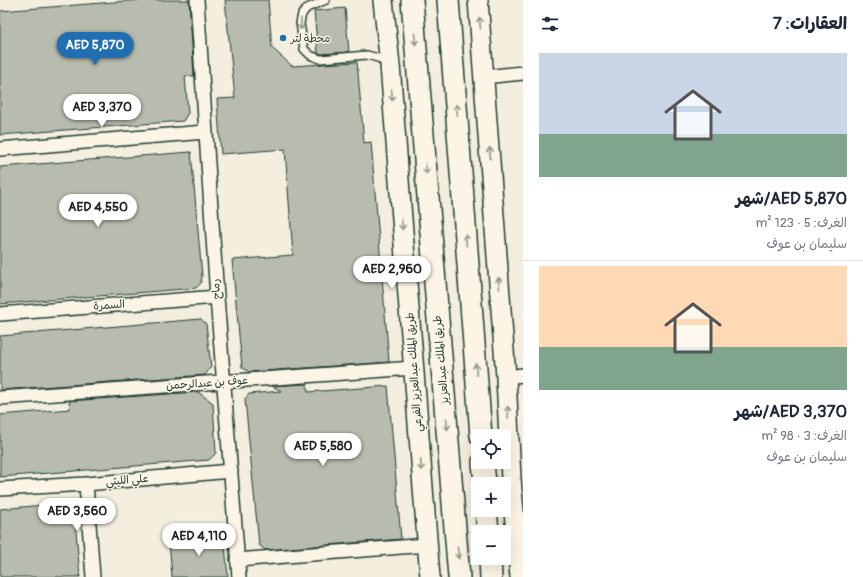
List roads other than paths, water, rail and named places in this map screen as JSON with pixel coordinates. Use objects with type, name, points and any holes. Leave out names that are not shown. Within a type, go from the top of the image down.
[{"type":"main road","name":"طريق الملك عبدالعزيز","points":[[412,0],[460,577]]},
{"type":"main road","points":[[448,0],[480,429]]},
{"type":"main road","points":[[490,565],[491,577]]},
{"type":"street","name":"رماح","points":[[197,0],[217,297],[239,577]]},
{"type":"street","name":"طريق الملك عبدالعزيز الفرعي","points":[[383,0],[390,65],[430,577]]},
{"type":"street","points":[[478,0],[484,77],[515,376],[514,481],[520,555],[520,577]]},
{"type":"street","points":[[484,77],[523,73]]},
{"type":"street","points":[[0,149],[205,132]]},
{"type":"street","name":"السمرة","points":[[0,314],[217,297]]},
{"type":"street","name":"عوف بن عبدالرحمن","points":[[0,398],[414,368]]},
{"type":"street","name":"علي الليثي","points":[[0,489],[86,484],[231,471]]},
{"type":"street","points":[[86,484],[93,577]]},
{"type":"street","points":[[237,560],[427,545]]},
{"type":"lane","points":[[326,0],[307,8],[302,14],[300,23],[304,49],[310,55],[320,59],[367,55],[378,58],[390,65]]},
{"type":"place","name":"محطة لتر","points":[[283,38]]}]
